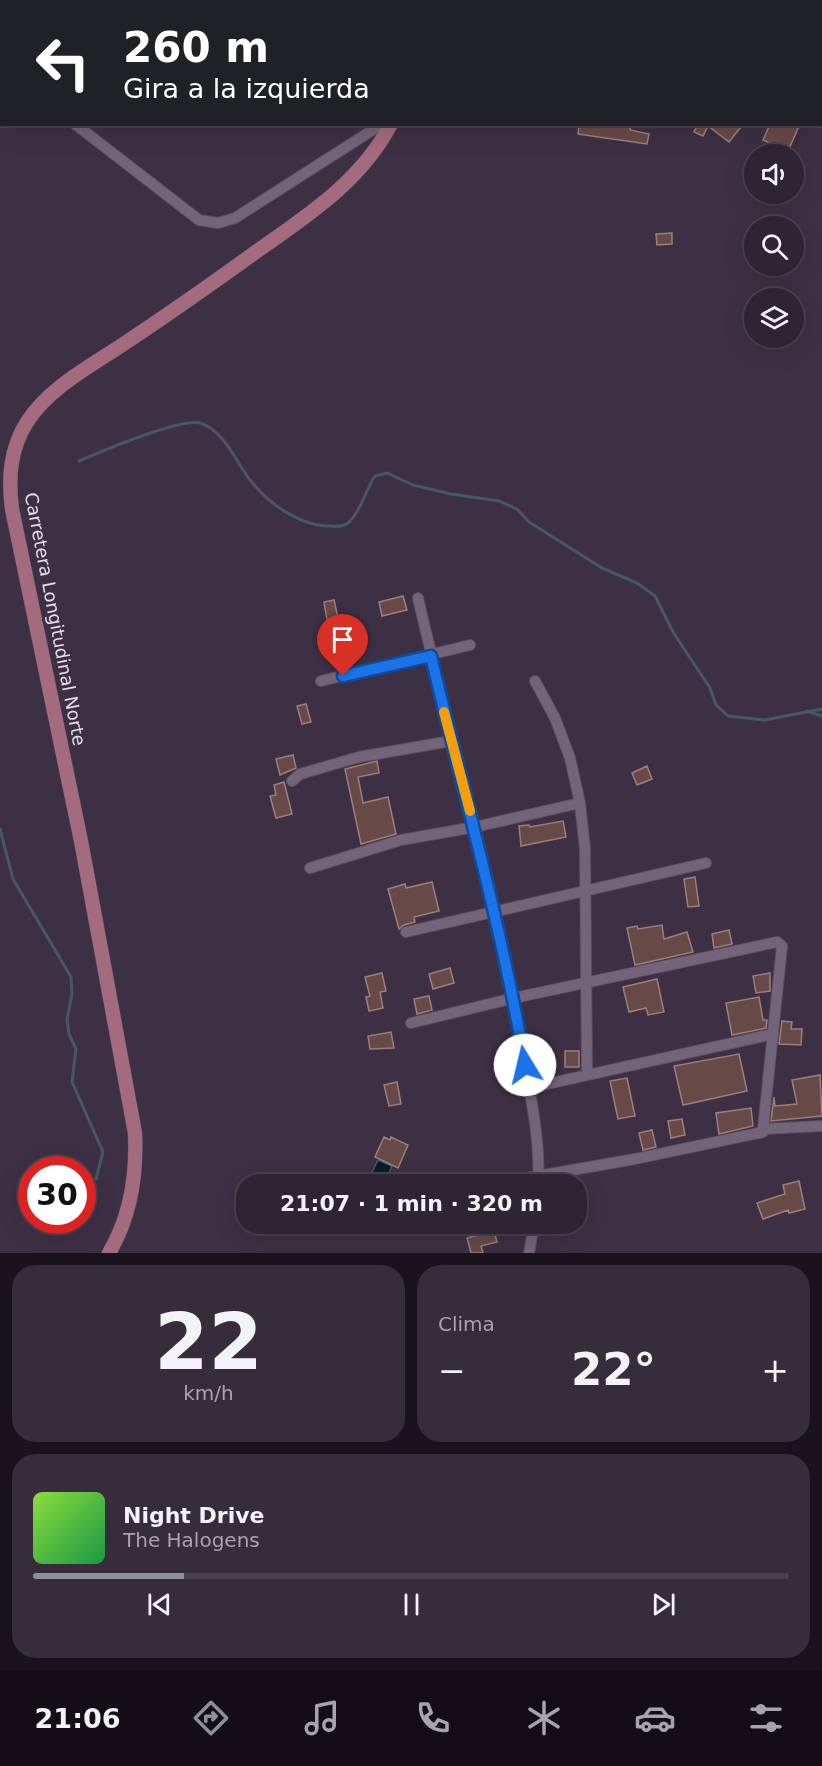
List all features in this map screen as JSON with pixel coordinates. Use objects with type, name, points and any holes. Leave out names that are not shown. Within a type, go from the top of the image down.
[{"type":"main road","name":"Carretera Longitudinal Norte","points":[[110,1253],[122,1228],[133,1191],[136,1161],[135,1133],[81,841],[15,528],[10,493],[11,460],[27,421],[53,393],[224,275],[327,200],[365,164],[389,126]]},
{"type":"street","points":[[78,126],[199,220],[209,223],[235,218],[379,126]]},
{"type":"street","points":[[418,598],[451,741],[496,913],[514,998],[538,1149],[538,1174]]},
{"type":"street","points":[[321,681],[470,645]]},
{"type":"street","points":[[535,681],[555,718],[570,758],[580,803],[586,892],[587,1074]]},
{"type":"street","points":[[292,781],[300,774],[359,757],[451,741]]},
{"type":"street","points":[[310,868],[401,840],[475,827],[580,803]]},
{"type":"street","points":[[406,932],[706,863]]},
{"type":"street","points":[[411,1023],[514,998],[777,942],[782,946],[763,1132],[570,1174]]},
{"type":"street","points":[[529,1088],[773,1034]]},
{"type":"street","points":[[762,1129],[822,1126]]},
{"type":"street","points":[[529,1253],[532,1234]]},
{"type":"water","points":[[378,1160],[392,1166],[388,1174],[371,1174]]},
{"type":"building","points":[[579,126],[631,126],[630,130],[649,134],[647,144],[578,134]]},
{"type":"building","points":[[697,126],[708,126],[703,136],[694,132]]},
{"type":"building","points":[[708,126],[738,126],[740,128],[729,142]]},
{"type":"building","points":[[769,126],[799,126],[791,144],[772,144],[763,140]]},
{"type":"building","points":[[672,233],[672,244],[657,245],[656,234]]},
{"type":"building","points":[[403,596],[407,610],[382,616],[379,602]]},
{"type":"building","points":[[334,600],[338,618],[327,620],[324,602]]},
{"type":"building","points":[[306,704],[311,722],[302,724],[297,706]]},
{"type":"building","points":[[293,755],[296,768],[280,775],[276,759]]},
{"type":"building","points":[[377,761],[379,773],[358,777],[363,803],[388,797],[396,834],[361,844],[345,769]]},
{"type":"building","points":[[647,766],[652,779],[637,785],[632,773]]},
{"type":"building","points":[[284,782],[292,814],[276,818],[270,796],[276,795],[274,785]]},
{"type":"building","points":[[563,821],[566,837],[521,846],[519,826],[529,825],[530,827]]},
{"type":"building","points":[[695,877],[699,906],[688,907],[684,879]]},
{"type":"building","points":[[432,882],[439,911],[414,917],[415,922],[399,929],[388,889],[405,884],[406,888]]},
{"type":"building","points":[[662,925],[664,939],[687,932],[693,952],[635,965],[627,928],[637,926],[638,929]]},
{"type":"building","points":[[729,930],[732,944],[714,948],[712,934]]},
{"type":"building","points":[[450,968],[454,983],[433,989],[429,974]]},
{"type":"building","points":[[382,973],[386,991],[380,992],[383,1008],[369,1011],[366,997],[370,996],[365,977]]},
{"type":"building","points":[[770,973],[770,991],[756,993],[753,976]]},
{"type":"building","points":[[657,979],[664,1012],[648,1015],[646,1008],[629,1012],[623,987]]},
{"type":"building","points":[[429,996],[432,1010],[417,1014],[414,999]]},
{"type":"building","points":[[759,997],[763,1020],[767,1020],[766,1028],[732,1035],[726,1003]]},
{"type":"building","points":[[782,1021],[792,1022],[791,1029],[802,1029],[801,1045],[779,1044]]},
{"type":"building","points":[[391,1032],[394,1048],[370,1049],[368,1036]]},
{"type":"building","points":[[565,1051],[579,1051],[579,1067],[565,1067]]},
{"type":"building","points":[[739,1054],[747,1091],[683,1105],[674,1066]]},
{"type":"building","points":[[820,1075],[822,1116],[771,1121],[774,1097],[775,1106],[797,1104],[792,1080]]},
{"type":"building","points":[[627,1078],[635,1116],[618,1119],[610,1081]]},
{"type":"building","points":[[397,1082],[401,1104],[389,1106],[384,1085]]},
{"type":"building","points":[[751,1108],[753,1126],[719,1134],[716,1113]]},
{"type":"building","points":[[682,1119],[685,1135],[671,1138],[668,1121]]},
{"type":"building","points":[[652,1130],[656,1147],[643,1150],[639,1133]]},
{"type":"building","points":[[384,1137],[390,1140],[391,1137],[408,1145],[398,1168],[375,1157]]},
{"type":"building","points":[[799,1181],[805,1209],[789,1213],[788,1210],[763,1219],[757,1203],[785,1194],[783,1185]]},
{"type":"building","points":[[495,1234],[497,1242],[481,1246],[483,1253],[471,1253],[467,1238]]},
{"type":"waterway","points":[[79,461],[158,430],[200,423],[223,439],[250,480],[265,497],[294,517],[315,524],[336,526],[349,523],[375,476],[387,473],[413,485],[451,494],[499,501],[517,509],[529,522],[602,568],[637,583],[655,596],[673,632],[710,688],[716,705],[728,716],[765,720],[822,709]]},
{"type":"waterway","points":[[807,711],[822,716]]},
{"type":"waterway","points":[[0,829],[13,879],[71,977],[72,994],[67,1019],[69,1034],[76,1049],[72,1082],[103,1152],[96,1179]]},
{"type":"slow traffic","points":[[444,712],[470,811]]},
{"type":"route","points":[[343,676],[431,656],[496,913],[525,1065]]}]
